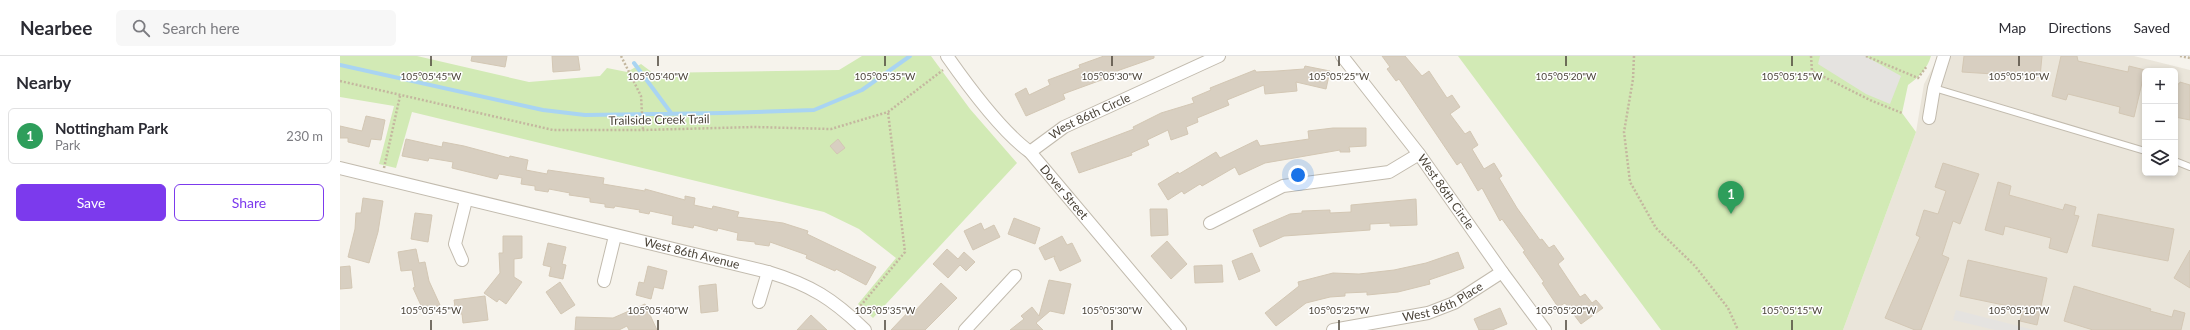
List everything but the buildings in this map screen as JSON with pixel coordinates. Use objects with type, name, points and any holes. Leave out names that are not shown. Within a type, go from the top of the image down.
[{"type":"street","name":"West 86th Circle","points":[[1030,152],[1064,127],[1219,56]]},
{"type":"street","name":"West 86th Circle","points":[[1342,56],[1419,154],[1502,272],[1545,330]]},
{"type":"street","points":[[1929,118],[1934,88],[1944,56]]},
{"type":"street","name":"Dover Street","points":[[950,60],[996,119],[1022,146],[1030,152],[1180,330]]},
{"type":"street","points":[[1210,223],[1283,186],[1389,172],[1419,154]]},
{"type":"street","name":"West 86th Avenue","points":[[340,168],[466,200],[768,272],[799,281],[830,298],[865,330]]},
{"type":"street","points":[[462,260],[455,244],[466,200]]},
{"type":"street","points":[[604,281],[615,236]]},
{"type":"street","points":[[759,302],[768,272]]},
{"type":"street","name":"West 86th Place","points":[[1333,330],[1428,313],[1454,303],[1502,272]]},
{"type":"street","points":[[965,330],[1014,276]]},
{"type":"lane","points":[[1934,88],[2142,150]]},
{"type":"lane","points":[[2178,163],[2190,167]]},
{"type":"path","points":[[621,56],[641,96],[643,130]]},
{"type":"path","points":[[1634,56],[1633,79],[1624,132],[1630,182],[1656,228],[1695,266],[1728,308],[1738,330]]},
{"type":"path","points":[[1811,56],[1812,71],[1872,101],[1902,113]]},
{"type":"path","points":[[1866,56],[1918,78],[1930,61]]},
{"type":"path","points":[[2180,56],[2190,58]]},
{"type":"path","name":"Trailside Creek Trail","points":[[340,81],[553,130],[643,130],[754,126],[831,129],[888,112],[950,60]]},
{"type":"path","points":[[382,178],[400,96]]},
{"type":"path","points":[[851,316],[905,252],[888,112]]},
{"type":"shaded area","points":[[1820,56],[1865,56],[1901,76],[1890,104],[1866,94],[1818,64]]},
{"type":"shaded area","points":[[1939,56],[2134,56],[2190,70],[2190,330],[1843,330],[1916,132],[1924,84]]},
{"type":"shaded area","points":[[1956,310],[2034,330],[1995,330],[1953,320]]},
{"type":"green space","points":[[340,56],[417,56],[529,82],[600,76],[607,68],[627,72],[641,64],[653,73],[839,70],[862,56],[931,56],[970,109],[1017,163],[873,318],[858,304],[896,258],[859,229],[824,212],[412,112],[396,168],[379,164],[394,106],[340,97]]},
{"type":"green space","points":[[1458,56],[1931,56],[1922,72],[1908,85],[1902,113],[1916,132],[1843,330],[1661,330]]},
{"type":"waterway","points":[[340,65],[543,110],[585,115],[723,113],[814,110],[862,90],[910,56]]},
{"type":"waterway","points":[[634,63],[671,113]]},
{"type":"place","name":"Nottingham Park","points":[[1731,214]]}]
